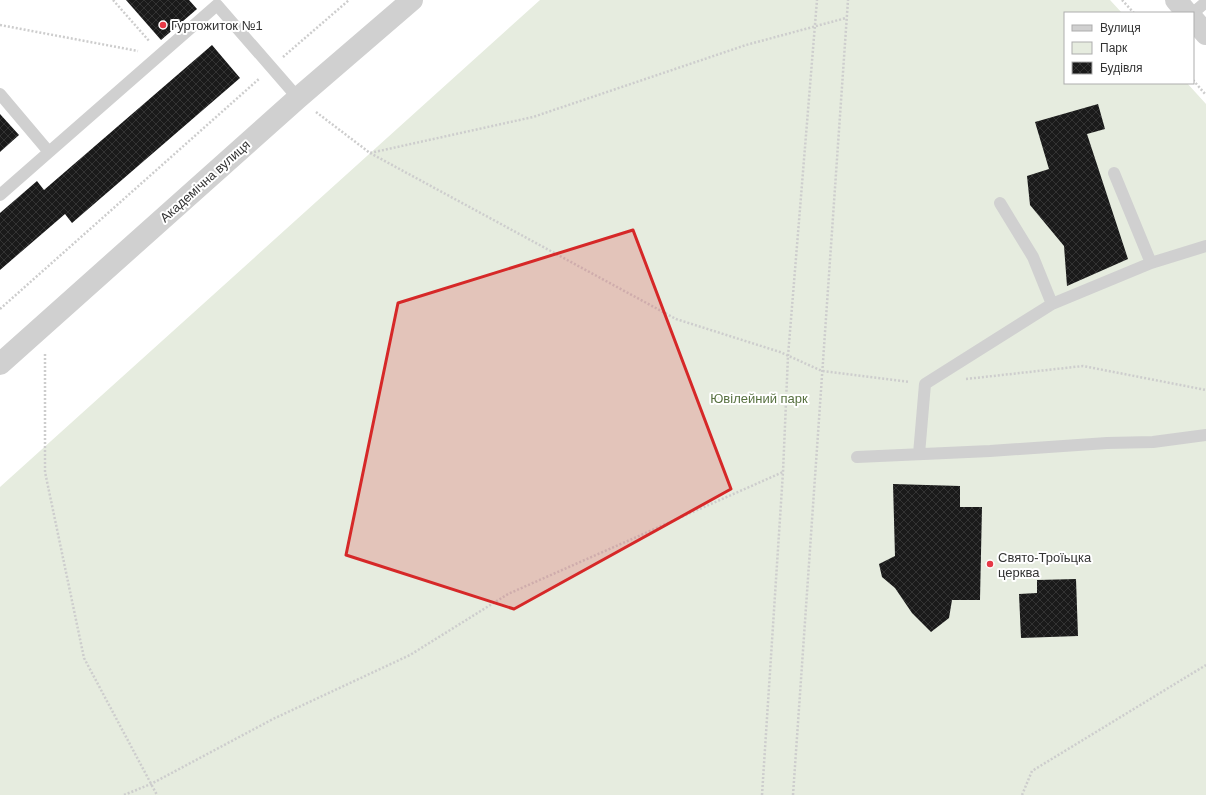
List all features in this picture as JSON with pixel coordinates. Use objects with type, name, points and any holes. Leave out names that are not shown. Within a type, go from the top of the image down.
[{"type":"street","name":"Академічна вулиця","points":[[0,364],[298,98],[412,0]]},
{"type":"street","points":[[1176,0],[1186,12]]},
{"type":"street","points":[[1194,20],[1206,34]]},
{"type":"lane","points":[[1194,12],[1206,2]]},
{"type":"lane","points":[[0,195],[217,5],[298,98]]},
{"type":"lane","points":[[0,94],[49,152]]},
{"type":"lane","points":[[1114,173],[1151,263]]},
{"type":"lane","points":[[1000,203],[1033,257],[1052,304]]},
{"type":"lane","points":[[919,454],[925,384],[1052,304],[1151,263],[1206,246]]},
{"type":"lane","points":[[857,457],[990,451],[1108,443],[1153,442],[1206,435]]},
{"type":"path","points":[[113,0],[161,55]]},
{"type":"path","points":[[0,308],[349,0]]},
{"type":"path","points":[[762,795],[783,472],[788,356],[817,0]]},
{"type":"path","points":[[793,795],[848,0]]},
{"type":"path","points":[[1122,0],[1133,12]]},
{"type":"path","points":[[370,153],[533,117],[746,45],[846,18]]},
{"type":"path","points":[[0,25],[161,55]]},
{"type":"path","points":[[1194,81],[1206,95]]},
{"type":"path","points":[[298,98],[370,153],[676,318],[788,356],[822,372],[925,384]]},
{"type":"path","points":[[45,324],[44,472],[84,658],[157,795]]},
{"type":"path","points":[[965,379],[1083,366],[1206,390]]},
{"type":"path","points":[[124,795],[151,784],[273,719],[410,655],[508,594],[783,472]]},
{"type":"path","points":[[1022,795],[1032,771],[1206,665]]},
{"type":"highlighted area","points":[[633,230],[731,489],[514,609],[346,555],[398,303]]},
{"type":"green space","name":"Ювілейний парк","points":[[540,0],[1110,0],[1121,12],[1064,12],[1064,84],[1188,84],[1206,104],[1206,795],[0,795],[0,487]]},
{"type":"building","name":"Гуртожиток №1","points":[[126,0],[189,0],[197,9],[161,40]]},
{"type":"building","points":[[212,45],[240,78],[72,223],[65,214],[0,270],[0,213],[37,181],[44,190]]},
{"type":"building","points":[[1098,104],[1105,129],[1087,134],[1128,259],[1067,286],[1064,246],[1030,205],[1027,176],[1049,169],[1035,122]]},
{"type":"building","points":[[0,114],[19,135],[0,152]]},
{"type":"building","points":[[893,484],[960,486],[960,507],[982,507],[980,600],[952,600],[949,618],[931,632],[912,613],[895,588],[882,577],[879,564],[895,556]]},
{"type":"building","points":[[1076,579],[1078,636],[1021,638],[1019,594],[1037,593],[1037,580]]},
{"type":"place","name":"Гуртожиток №1","points":[[163,25]]},
{"type":"place","name":"Свято-Троїьцка церква","points":[[990,564]]}]
